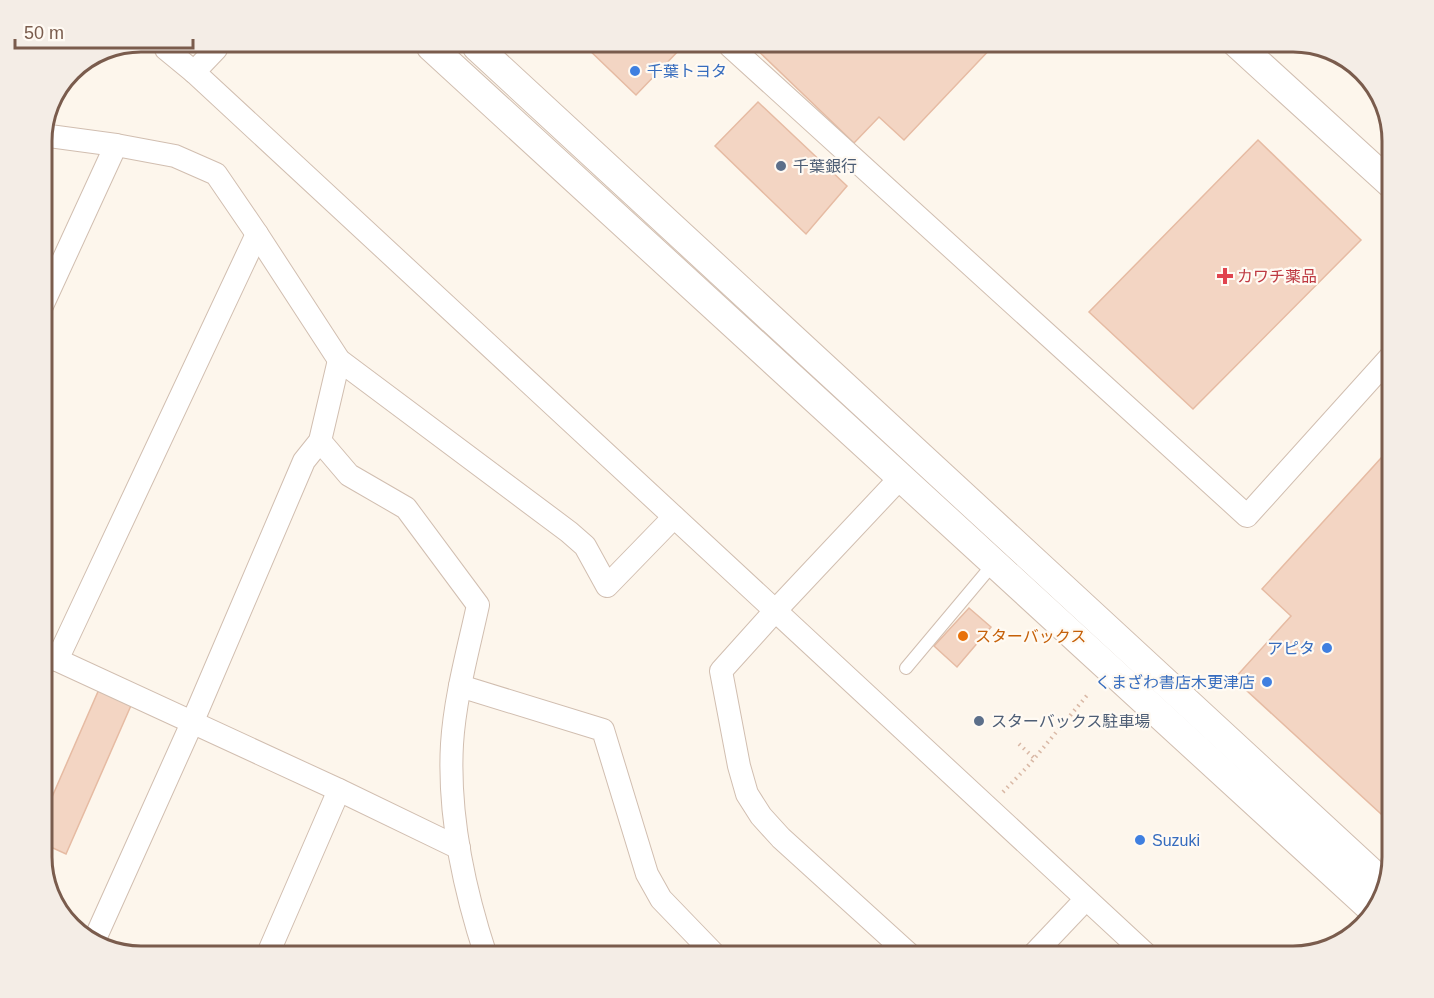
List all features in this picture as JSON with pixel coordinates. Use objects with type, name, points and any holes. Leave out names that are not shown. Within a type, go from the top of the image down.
[{"type":"street","points":[[170,52],[194,72],[1137,946]]},
{"type":"street","points":[[194,72],[213,52]]},
{"type":"street","points":[[436,52],[1367,905]]},
{"type":"street","points":[[482,52],[1378,880]]},
{"type":"street","points":[[737,52],[1247,516],[1382,366]]},
{"type":"street","points":[[1252,52],[1382,175]]},
{"type":"street","points":[[53,137],[175,156],[216,174],[339,360],[569,532],[585,546],[607,586],[674,517]]},
{"type":"street","points":[[53,283],[117,146]]},
{"type":"street","points":[[53,651],[257,234]]},
{"type":"street","points":[[97,933],[192,723],[304,461],[320,441],[339,360]]},
{"type":"street","points":[[320,441],[349,475],[406,508],[478,604],[460,686],[452,744],[453,796],[459,848],[474,919],[483,946]]},
{"type":"street","points":[[900,946],[781,838],[761,816],[747,794],[739,766],[721,671],[901,477]]},
{"type":"street","points":[[53,658],[459,848]]},
{"type":"street","points":[[460,686],[603,730],[647,874],[661,899],[706,946]]},
{"type":"street","points":[[271,946],[339,790]]},
{"type":"street","points":[[1041,946],[1086,899]]},
{"type":"lane","points":[[906,668],[994,563]]},
{"type":"path","points":[[988,808],[1089,693]]},
{"type":"path","points":[[1018,744],[1034,758]]},
{"type":"building","name":"千葉トヨタ","points":[[591,52],[677,52],[636,95]]},
{"type":"building","points":[[759,52],[987,52],[904,140],[879,117],[854,143]]},
{"type":"building","name":"千葉銀行","points":[[758,102],[847,186],[806,234],[715,146]]},
{"type":"building","name":"カワチ薬品","points":[[1258,140],[1361,240],[1193,409],[1089,312]]},
{"type":"building","name":"アピタ","points":[[1382,457],[1382,815],[1234,679],[1291,616],[1262,589]]},
{"type":"building","name":"スターバックス","points":[[969,608],[991,627],[957,667],[934,646]]},
{"type":"building","points":[[100,687],[133,701],[66,854],[53,848],[53,795]]},
{"type":"place","name":"千葉トヨタ","points":[[635,71]]},
{"type":"place","name":"千葉銀行","points":[[781,166]]},
{"type":"place","name":"カワチ薬品","points":[[1225,276]]},
{"type":"place","name":"スターバックス","points":[[963,636]]},
{"type":"place","name":"アピタ","points":[[1327,648]]},
{"type":"place","name":"くまざわ書店木更津店","points":[[1267,682]]},
{"type":"place","name":"スターバックス駐車場","points":[[979,721]]},
{"type":"place","name":"Suzuki","points":[[1140,840]]}]
